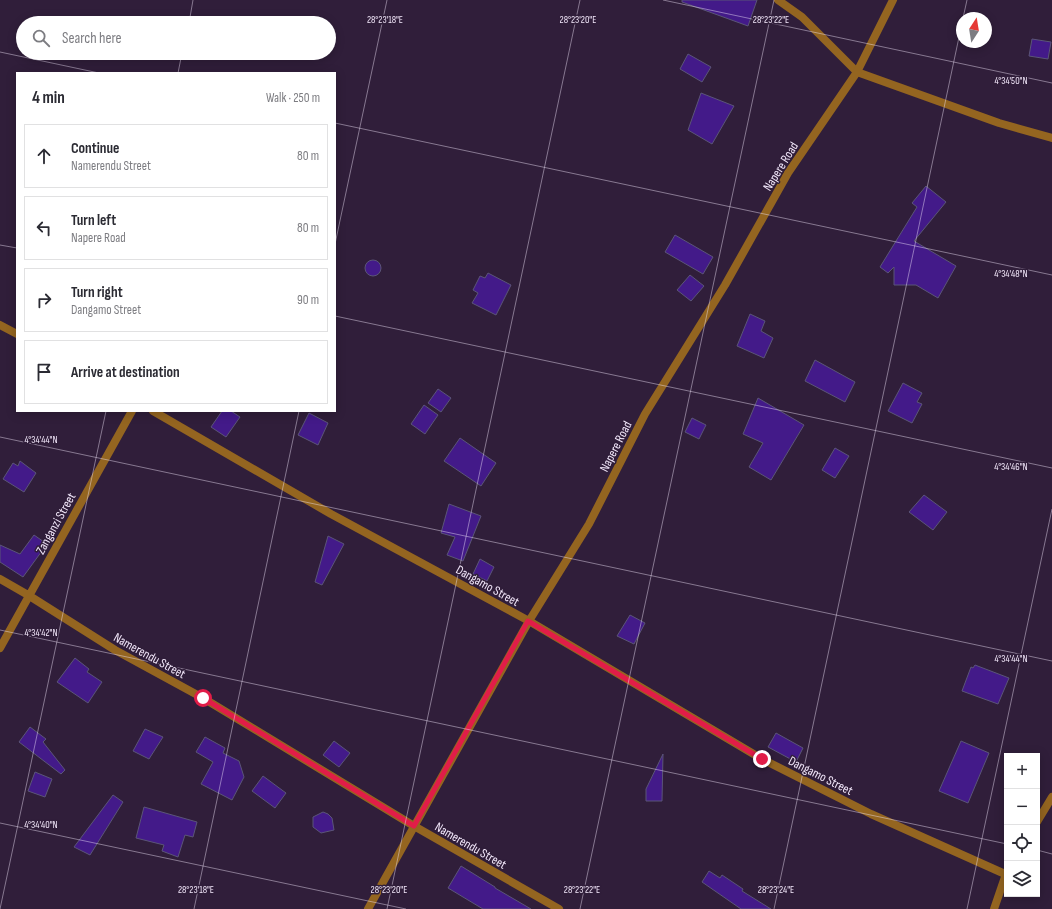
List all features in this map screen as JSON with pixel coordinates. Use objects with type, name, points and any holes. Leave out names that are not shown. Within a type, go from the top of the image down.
[{"type":"street","points":[[778,0],[802,17],[857,72],[999,123],[1052,138]]},
{"type":"street","name":"Napere Road","points":[[368,909],[528,621],[589,524],[646,414],[725,285],[788,173],[857,72],[893,0]]},
{"type":"street","points":[[0,325],[16,333]]},
{"type":"street","name":"Zanganzi Street","points":[[0,648],[28,594],[131,412]]},
{"type":"street","name":"Dangamo Street","points":[[155,412],[331,514],[528,621],[762,759],[870,814],[1004,872]]},
{"type":"street","name":"Namerendu Street","points":[[0,579],[28,594],[115,650],[203,698],[414,826],[559,909]]},
{"type":"street","points":[[1040,817],[1052,797]]},
{"type":"street","points":[[994,909],[1004,879]]},
{"type":"building","points":[[682,0],[757,0],[748,26],[682,2]]},
{"type":"building","points":[[1032,39],[1051,42],[1048,59],[1029,56]]},
{"type":"building","points":[[688,54],[711,67],[702,82],[680,69]]},
{"type":"building","points":[[701,93],[734,106],[712,144],[688,130]]},
{"type":"building","points":[[926,186],[946,202],[914,241],[956,266],[938,298],[916,285],[894,285],[894,267],[888,273],[880,267],[917,207],[912,203]]},
{"type":"building","points":[[675,235],[713,257],[703,274],[665,252]]},
{"type":"building","points":[[370,260],[376,260],[381,265],[379,274],[376,276],[370,276],[365,271],[365,265]]},
{"type":"building","points":[[488,273],[511,285],[496,315],[472,303],[478,293],[473,290],[480,276],[485,278]]},
{"type":"building","points":[[690,275],[704,286],[691,301],[677,290]]},
{"type":"building","points":[[750,314],[765,321],[761,331],[773,338],[764,358],[737,346]]},
{"type":"building","points":[[815,360],[855,382],[845,402],[805,381]]},
{"type":"building","points":[[903,383],[922,393],[917,402],[922,404],[912,423],[888,411]]},
{"type":"building","points":[[438,389],[451,398],[441,412],[428,403]]},
{"type":"building","points":[[758,398],[804,425],[771,480],[749,467],[763,443],[743,434]]},
{"type":"building","points":[[424,405],[438,415],[425,434],[411,424]]},
{"type":"building","points":[[221,412],[232,412],[240,417],[226,437],[211,427]]},
{"type":"building","points":[[309,413],[328,423],[318,445],[298,435]]},
{"type":"building","points":[[692,418],[706,425],[699,439],[685,432]]},
{"type":"building","points":[[460,438],[496,463],[481,486],[444,461]]},
{"type":"building","points":[[835,448],[849,456],[835,478],[822,470]]},
{"type":"building","points":[[20,461],[36,473],[24,492],[3,479],[13,463],[18,466]]},
{"type":"building","points":[[924,495],[947,512],[933,530],[909,512]]},
{"type":"building","points":[[449,504],[481,516],[463,561],[447,555],[455,537],[441,533]]},
{"type":"building","points":[[34,535],[47,544],[23,577],[0,562],[0,545],[20,554]]},
{"type":"building","points":[[328,536],[344,544],[322,585],[315,582]]},
{"type":"building","points":[[480,559],[494,567],[487,581],[473,574]]},
{"type":"building","points":[[630,615],[645,623],[634,644],[617,636]]},
{"type":"building","points":[[75,658],[89,669],[87,672],[102,682],[88,703],[57,682]]},
{"type":"building","points":[[975,665],[1009,678],[998,704],[962,691],[971,667],[973,668]]},
{"type":"building","points":[[30,727],[46,739],[43,742],[65,770],[61,774],[19,742]]},
{"type":"building","points":[[145,729],[163,737],[149,759],[133,751]]},
{"type":"building","points":[[776,733],[803,748],[796,762],[768,747]]},
{"type":"building","points":[[205,737],[225,748],[223,753],[239,761],[244,777],[232,800],[201,784],[213,762],[196,752]]},
{"type":"building","points":[[334,741],[350,753],[339,767],[323,755]]},
{"type":"building","points":[[961,741],[989,753],[968,803],[939,791]]},
{"type":"building","points":[[663,754],[662,801],[646,801],[646,789]]},
{"type":"building","points":[[35,772],[52,779],[45,797],[28,791]]},
{"type":"building","points":[[263,776],[286,793],[275,808],[252,791]]},
{"type":"building","points":[[113,795],[123,802],[90,855],[74,847]]},
{"type":"building","points":[[144,807],[197,822],[193,837],[185,835],[178,857],[162,851],[164,845],[136,838]]},
{"type":"building","points":[[323,812],[332,818],[334,830],[321,833],[313,827],[313,817]]},
{"type":"building","points":[[461,866],[531,909],[483,909],[448,888]]},
{"type":"building","points":[[709,871],[720,878],[722,875],[743,889],[742,891],[771,909],[741,909],[702,882]]},
{"type":"route","points":[[203,698],[414,826],[528,621],[762,759]]}]
